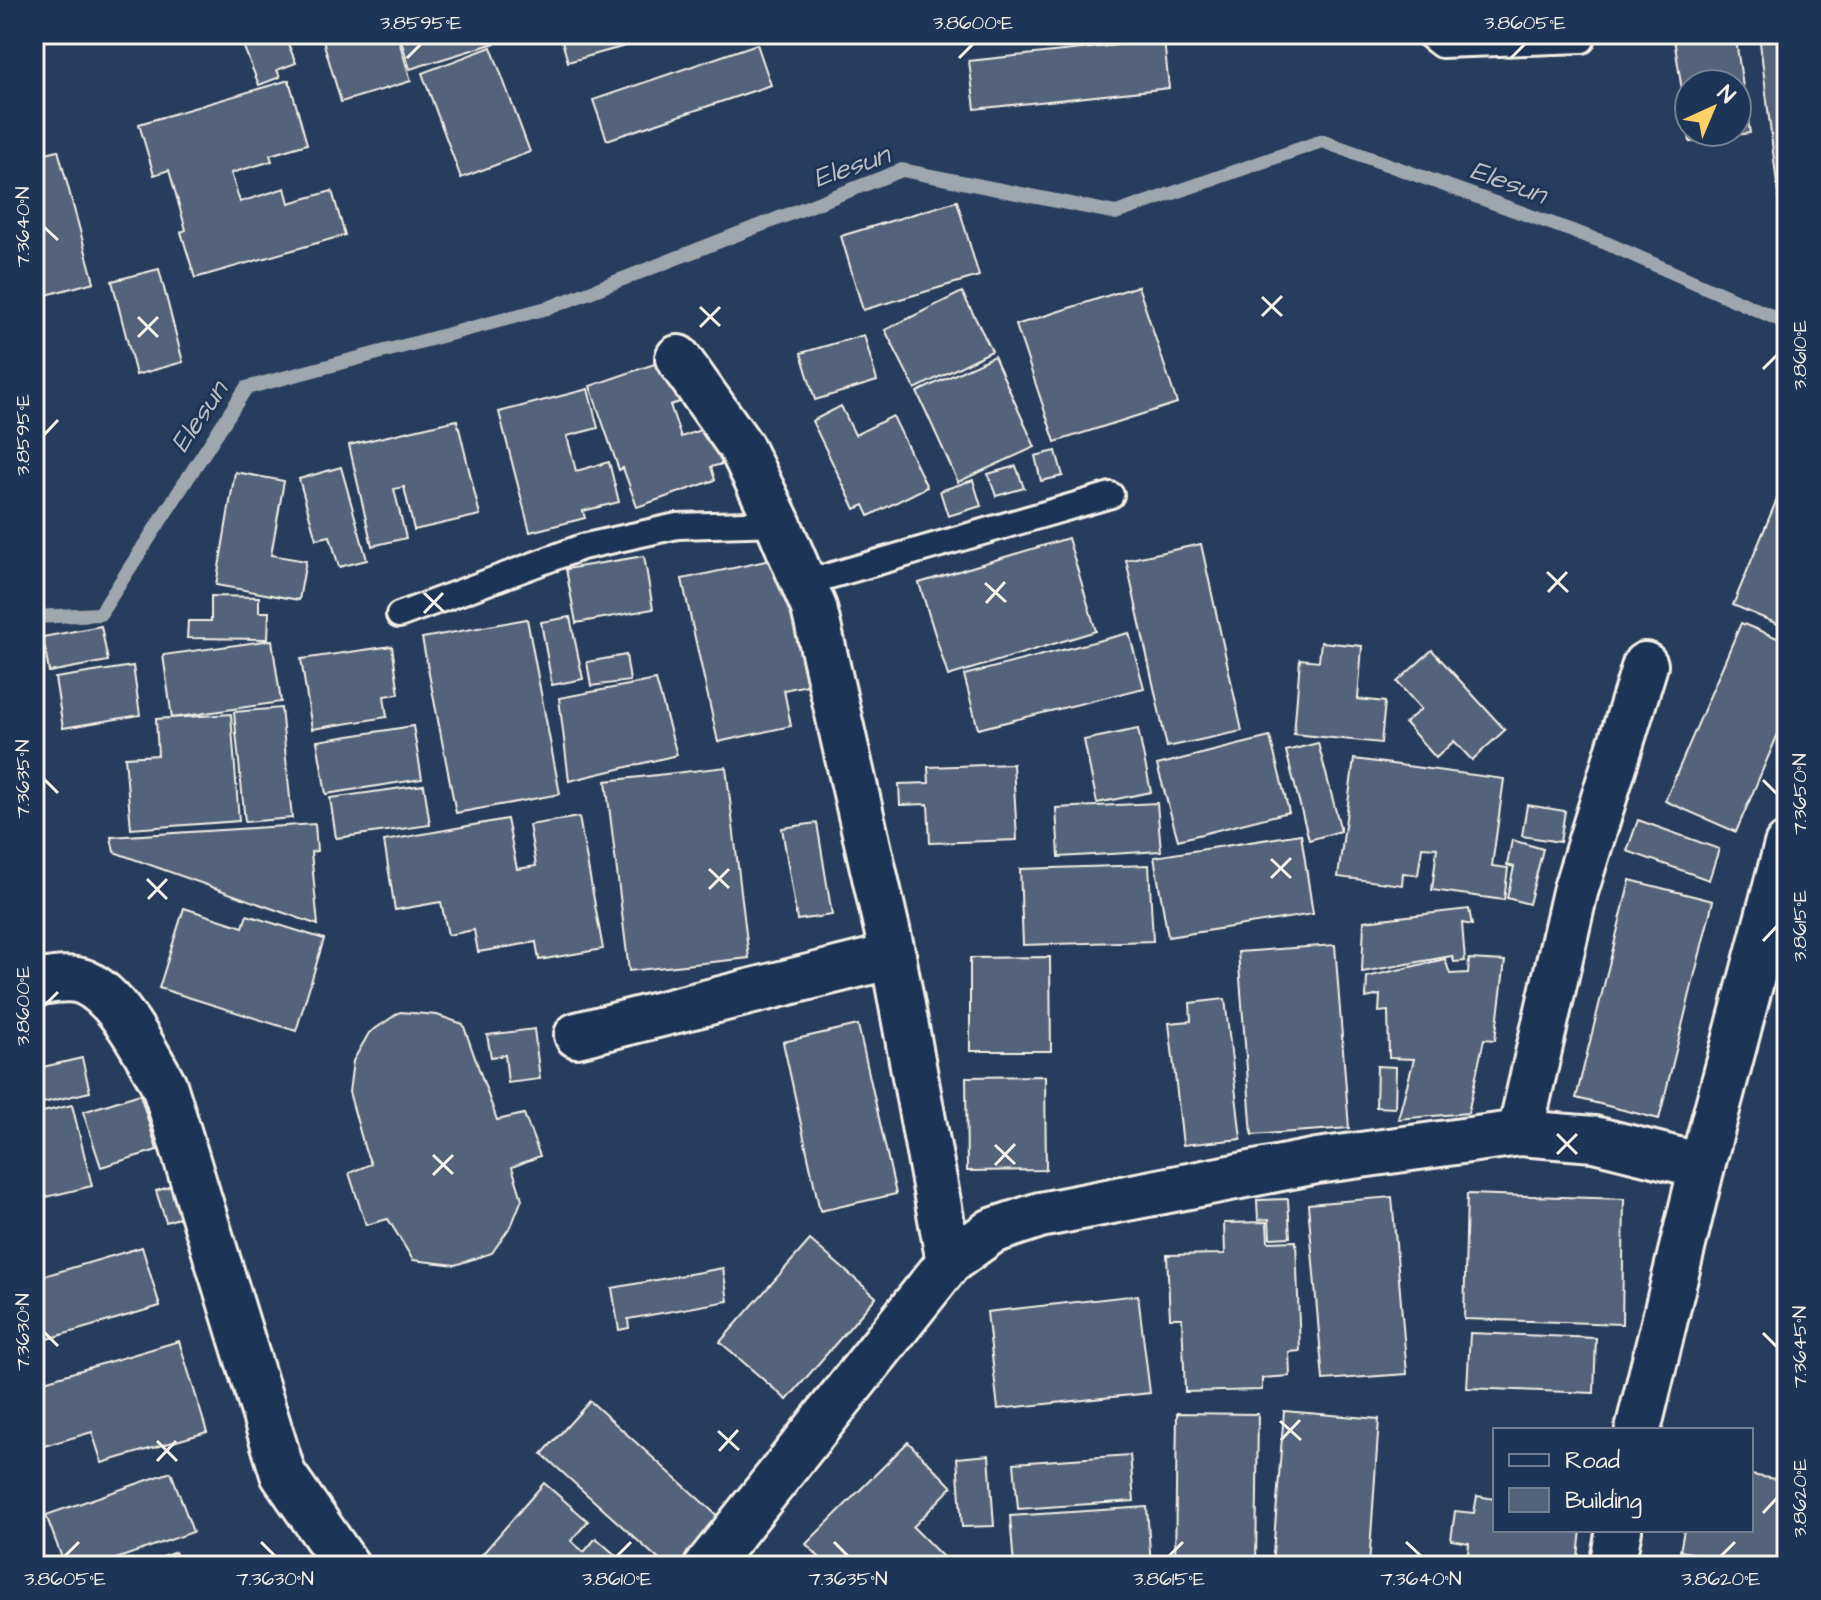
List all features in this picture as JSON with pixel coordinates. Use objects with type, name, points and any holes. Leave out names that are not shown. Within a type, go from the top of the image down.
[{"type":"street","points":[[678,358],[741,447],[805,583],[817,623],[893,956],[949,1262]]},
{"type":"street","points":[[1520,1133],[1575,892],[1645,665]]},
{"type":"street","points":[[1638,1428],[1702,1166],[1787,845]]},
{"type":"street","points":[[577,1035],[893,956]]},
{"type":"street","points":[[34,983],[67,979],[82,981],[97,989],[141,1043],[164,1085],[283,1474],[347,1566]]},
{"type":"street","points":[[707,1566],[949,1262],[992,1231],[1040,1215],[1317,1161],[1520,1133],[1594,1139],[1702,1166]]},
{"type":"street","points":[[1612,1566],[1619,1532]]},
{"type":"lane","points":[[1427,34],[1441,45],[1582,40]]},
{"type":"lane","points":[[805,583],[1111,495]]},
{"type":"lane","points":[[399,615],[582,547],[677,526],[778,523]]},
{"type":"building","points":[[255,34],[284,34],[296,63],[277,70],[280,77],[259,85],[241,40]]},
{"type":"building","points":[[333,34],[397,34],[411,81],[341,102],[322,37]]},
{"type":"building","points":[[399,34],[492,34],[495,43],[410,69]]},
{"type":"building","points":[[560,34],[668,34],[568,62]]},
{"type":"building","points":[[1735,34],[1740,68],[1679,68],[1674,39]]},
{"type":"building","points":[[1759,34],[1787,34],[1787,217],[1781,218]]},
{"type":"building","points":[[1164,40],[1169,88],[975,109],[969,61]]},
{"type":"building","points":[[757,44],[771,85],[607,140],[593,100]]},
{"type":"building","points":[[491,47],[530,152],[461,178],[422,73]]},
{"type":"building","points":[[289,80],[307,144],[270,155],[272,161],[231,173],[240,202],[285,188],[289,203],[332,191],[345,235],[195,278],[181,232],[186,230],[169,170],[154,175],[139,124]]},
{"type":"building","points":[[58,150],[94,282],[39,297],[34,279],[34,156]]},
{"type":"building","points":[[957,201],[979,276],[863,310],[841,236]]},
{"type":"building","points":[[159,269],[183,362],[136,375],[112,281]]},
{"type":"building","points":[[1138,286],[1177,403],[1055,442],[1016,325]]},
{"type":"building","points":[[962,292],[992,351],[915,389],[885,330]]},
{"type":"building","points":[[864,335],[877,381],[815,400],[801,353]]},
{"type":"building","points":[[994,356],[1035,447],[958,482],[917,392]]},
{"type":"building","points":[[666,360],[680,402],[670,405],[681,437],[709,427],[722,464],[711,467],[715,480],[637,507],[623,468],[619,470],[590,386]]},
{"type":"building","points":[[588,389],[598,428],[567,436],[576,471],[609,462],[619,502],[583,511],[585,518],[530,532],[499,412]]},
{"type":"building","points":[[841,406],[855,435],[893,416],[927,487],[869,516],[864,505],[855,509],[812,421]]},
{"type":"building","points":[[457,420],[480,515],[414,530],[404,487],[394,489],[406,538],[372,546],[349,445]]},
{"type":"building","points":[[1056,451],[1063,476],[1041,481],[1035,456]]},
{"type":"building","points":[[1016,466],[1024,488],[996,496],[988,474]]},
{"type":"building","points":[[341,467],[367,560],[339,567],[330,536],[316,539],[299,479]]},
{"type":"building","points":[[235,472],[284,481],[271,555],[306,561],[299,600],[216,585]]},
{"type":"building","points":[[1787,475],[1787,628],[1733,605]]},
{"type":"building","points":[[973,480],[981,506],[948,516],[940,491]]},
{"type":"building","points":[[1068,538],[1096,631],[948,676],[919,583]]},
{"type":"building","points":[[1201,544],[1242,731],[1167,747],[1126,560]]},
{"type":"building","points":[[644,556],[653,609],[576,623],[566,569]]},
{"type":"building","points":[[780,558],[807,685],[784,690],[791,726],[718,742],[682,579]]},
{"type":"building","points":[[211,596],[259,597],[259,612],[269,612],[268,639],[187,638],[188,621],[211,621]]},
{"type":"building","points":[[570,617],[583,679],[552,685],[541,622]]},
{"type":"building","points":[[527,619],[560,794],[456,813],[422,638]]},
{"type":"building","points":[[1741,623],[1787,642],[1787,713],[1736,832],[1665,801]]},
{"type":"building","points":[[101,626],[108,661],[49,672],[43,637]]},
{"type":"building","points":[[1129,633],[1144,688],[978,729],[964,675]]},
{"type":"building","points":[[272,640],[281,702],[172,718],[163,655]]},
{"type":"building","points":[[1321,642],[1362,646],[1358,699],[1385,702],[1381,743],[1294,734],[1300,659],[1319,661]]},
{"type":"building","points":[[392,646],[399,694],[384,696],[387,717],[312,729],[301,659]]},
{"type":"building","points":[[1432,650],[1505,730],[1472,760],[1454,741],[1436,758],[1405,723],[1421,709],[1397,682]]},
{"type":"building","points":[[626,655],[630,681],[591,686],[587,662]]},
{"type":"building","points":[[133,666],[140,715],[63,728],[55,678]]},
{"type":"building","points":[[656,680],[677,755],[569,781],[559,698]]},
{"type":"building","points":[[281,708],[292,818],[245,822],[234,712]]},
{"type":"building","points":[[231,714],[239,821],[131,829],[125,757],[158,755],[156,719]]},
{"type":"building","points":[[413,726],[422,779],[326,794],[317,741]]},
{"type":"building","points":[[1138,729],[1151,792],[1097,803],[1084,740]]},
{"type":"building","points":[[1270,737],[1289,812],[1178,840],[1157,765]]},
{"type":"building","points":[[1318,743],[1341,831],[1309,840],[1286,751]]},
{"type":"building","points":[[1354,759],[1504,779],[1492,866],[1508,868],[1504,900],[1432,890],[1437,848],[1422,847],[1418,875],[1403,873],[1402,885],[1338,877]]},
{"type":"building","points":[[1013,764],[1017,840],[930,843],[928,804],[900,805],[899,784],[929,783],[928,767]]},
{"type":"building","points":[[726,767],[749,958],[629,971],[606,781]]},
{"type":"building","points":[[424,785],[430,825],[336,838],[330,798]]},
{"type":"building","points":[[1157,803],[1161,851],[1059,857],[1056,808]]},
{"type":"building","points":[[1527,805],[1565,811],[1560,842],[1522,836]]},
{"type":"building","points":[[579,817],[603,949],[539,960],[536,942],[478,952],[474,930],[448,935],[441,902],[395,910],[384,841],[507,819],[517,869],[536,866],[529,825]]},
{"type":"building","points":[[1638,820],[1719,849],[1709,880],[1627,851]]},
{"type":"building","points":[[817,823],[832,915],[797,920],[782,828]]},
{"type":"building","points":[[315,824],[317,851],[311,852],[318,925],[114,852],[111,837]]},
{"type":"building","points":[[1301,834],[1313,914],[1168,937],[1154,857]]},
{"type":"building","points":[[1512,840],[1543,849],[1529,904],[1507,898],[1514,867],[1507,865]]},
{"type":"building","points":[[1149,865],[1153,941],[1023,945],[1020,869]]},
{"type":"building","points":[[1630,880],[1713,901],[1659,1119],[1576,1098]]},
{"type":"building","points":[[184,908],[243,927],[247,915],[324,939],[296,1031],[159,988]]},
{"type":"building","points":[[1469,909],[1472,925],[1462,923],[1465,961],[1454,962],[1452,956],[1362,972],[1364,921]]},
{"type":"building","points":[[1335,945],[1349,1128],[1252,1135],[1238,952]]},
{"type":"building","points":[[1050,957],[1051,1051],[970,1051],[970,958]]},
{"type":"building","points":[[1445,959],[1450,974],[1468,973],[1469,959],[1505,961],[1495,1040],[1484,1039],[1468,1113],[1398,1119],[1414,1059],[1389,1058],[1388,1011],[1379,1012],[1380,995],[1366,998],[1367,977]]},
{"type":"building","points":[[1225,999],[1241,1139],[1183,1145],[1169,1023],[1191,1021],[1190,1003]]},
{"type":"building","points":[[400,1012],[437,1015],[463,1024],[497,1120],[524,1114],[540,1156],[512,1167],[522,1199],[512,1224],[492,1253],[455,1265],[413,1260],[388,1219],[366,1225],[349,1173],[371,1164],[349,1092],[353,1061],[369,1033]]},
{"type":"building","points":[[858,1025],[896,1194],[820,1211],[783,1042]]},
{"type":"building","points":[[534,1029],[540,1079],[508,1083],[505,1055],[491,1057],[487,1035]]},
{"type":"building","points":[[82,1058],[90,1092],[34,1105],[34,1069]]},
{"type":"building","points":[[1377,1066],[1396,1067],[1395,1108],[1376,1107]]},
{"type":"building","points":[[1045,1076],[1046,1170],[967,1171],[966,1077]]},
{"type":"building","points":[[140,1094],[157,1150],[101,1167],[83,1112]]},
{"type":"building","points":[[72,1105],[92,1186],[34,1200],[34,1114]]},
{"type":"building","points":[[185,1182],[195,1213],[166,1222],[156,1191]]},
{"type":"building","points":[[1467,1194],[1624,1199],[1622,1324],[1464,1319]]},
{"type":"building","points":[[1392,1197],[1407,1374],[1323,1380],[1308,1204]]},
{"type":"building","points":[[1288,1199],[1290,1237],[1270,1238],[1269,1219],[1258,1220],[1257,1200]]},
{"type":"building","points":[[1267,1222],[1268,1242],[1296,1241],[1300,1351],[1289,1352],[1290,1376],[1262,1378],[1262,1390],[1185,1392],[1182,1318],[1170,1318],[1167,1255],[1225,1254],[1224,1223]]},
{"type":"building","points":[[810,1240],[876,1297],[787,1400],[720,1342]]},
{"type":"building","points":[[142,1247],[160,1306],[34,1343],[34,1279]]},
{"type":"building","points":[[723,1268],[728,1301],[628,1319],[629,1328],[619,1330],[612,1288]]},
{"type":"building","points":[[1138,1295],[1150,1393],[998,1409],[987,1312]]},
{"type":"building","points":[[1470,1333],[1596,1338],[1594,1393],[1467,1388]]},
{"type":"building","points":[[179,1341],[207,1432],[102,1463],[92,1432],[34,1449],[34,1384]]},
{"type":"building","points":[[590,1401],[721,1519],[679,1566],[666,1566],[542,1454]]},
{"type":"building","points":[[1284,1411],[1379,1419],[1369,1566],[1272,1566]]},
{"type":"building","points":[[1177,1413],[1258,1414],[1256,1566],[1175,1566]]},
{"type":"building","points":[[908,1442],[952,1487],[913,1527],[950,1564],[828,1566],[806,1544]]},
{"type":"building","points":[[989,1455],[994,1526],[962,1527],[957,1458]]},
{"type":"building","points":[[1130,1455],[1134,1501],[1018,1509],[1014,1463]]},
{"type":"building","points":[[171,1472],[193,1532],[96,1566],[65,1566],[46,1515]]},
{"type":"building","points":[[1753,1475],[1787,1481],[1784,1566],[1762,1566],[1680,1551],[1684,1532],[1753,1532]]},
{"type":"building","points":[[544,1483],[588,1521],[571,1541],[584,1552],[596,1538],[628,1566],[472,1566]]},
{"type":"building","points":[[1477,1496],[1493,1499],[1493,1532],[1581,1532],[1577,1566],[1467,1566],[1469,1543],[1451,1540],[1455,1511],[1474,1513]]},
{"type":"building","points":[[1147,1507],[1151,1566],[1014,1566],[1010,1516]]},
{"type":"building","points":[[175,1552],[181,1566],[141,1566]]},
{"type":"waterway","name":"Elesun","points":[[34,617],[100,614],[246,388],[551,307],[902,170],[1116,213],[1322,141],[1606,243],[1787,323]]}]
